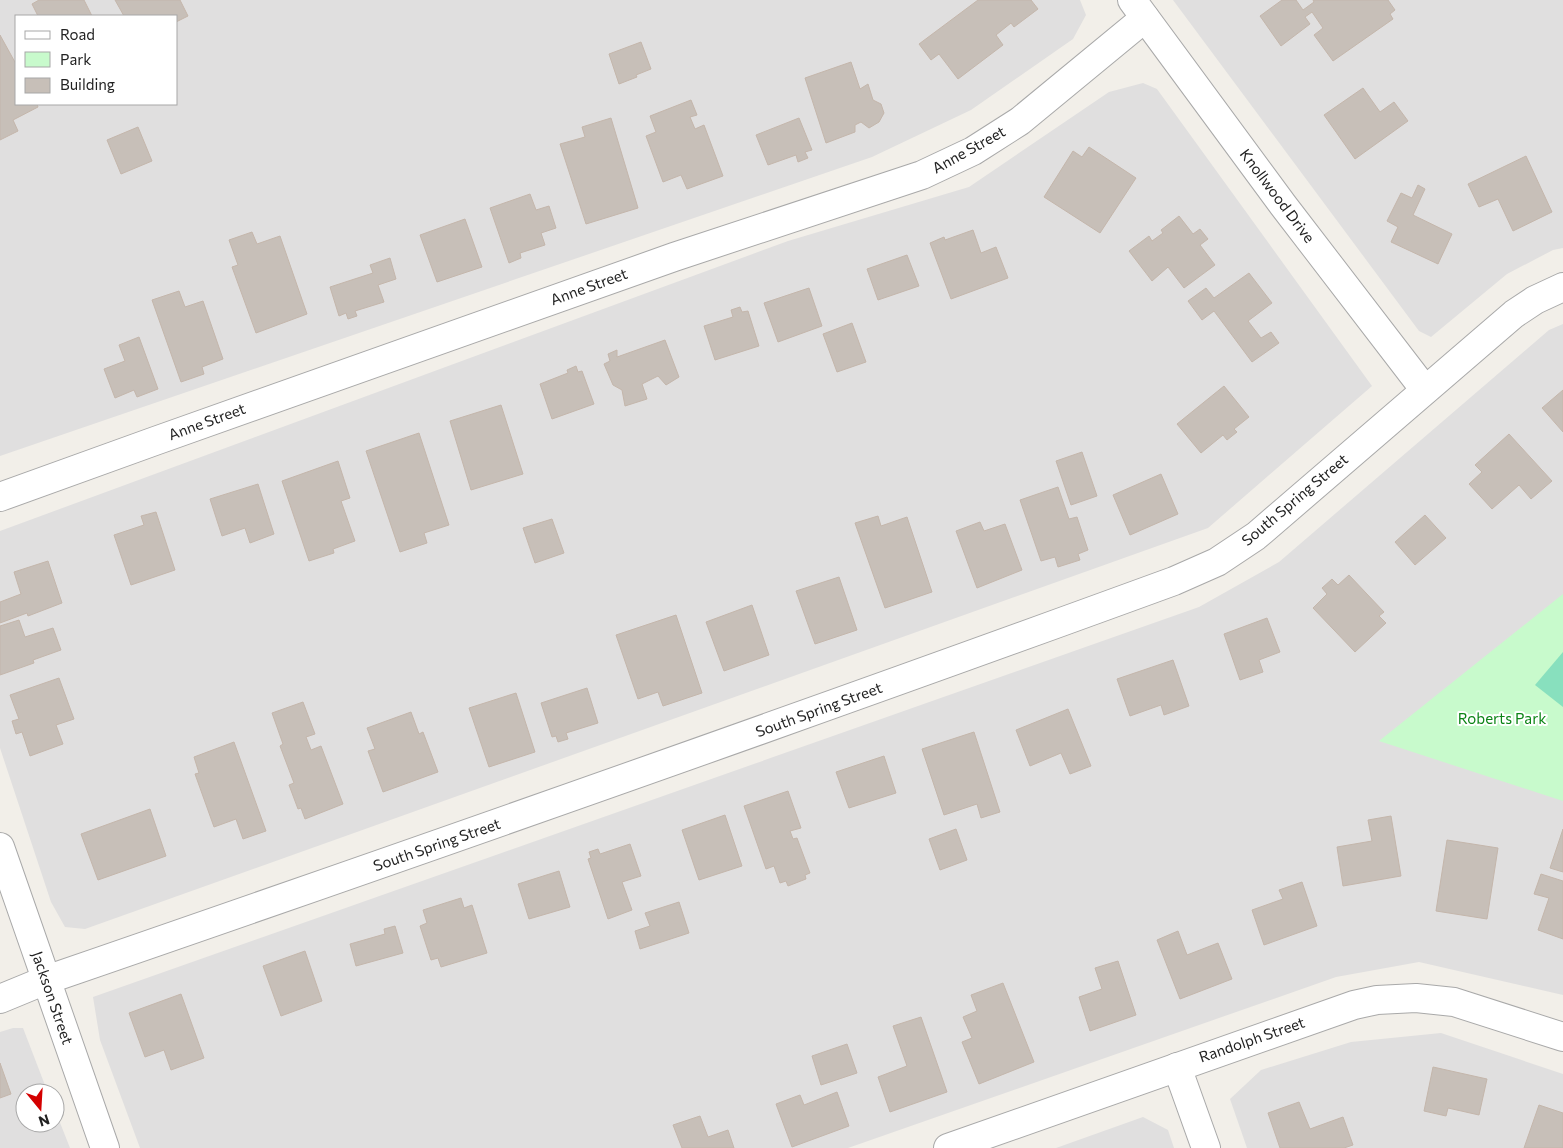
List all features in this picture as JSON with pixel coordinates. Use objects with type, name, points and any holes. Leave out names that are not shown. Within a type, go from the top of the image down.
[{"type":"street","name":"Knollwood Drive","points":[[1138,9],[1283,205],[1425,390]]},
{"type":"street","name":"Anne Street","points":[[0,498],[155,440],[674,257],[922,176],[973,151],[1020,121],[1138,9]]},
{"type":"street","name":"South Spring Street","points":[[0,999],[46,980],[418,852],[875,690],[1174,581],[1217,562],[1256,536],[1514,314],[1535,300],[1563,287]]},
{"type":"street","name":"Jackson Street","points":[[0,848],[105,1148]]},
{"type":"street","name":"Randolph Street","points":[[948,1148],[1354,1005],[1377,1000],[1416,998],[1454,1002],[1563,1037]]},
{"type":"street","points":[[1177,1067],[1206,1148]]},
{"type":"shaded area","points":[[0,0],[1080,0],[1086,15],[1073,39],[971,110],[872,157],[0,456]]},
{"type":"shaded area","points":[[1173,0],[1563,0],[1563,248],[1553,250],[1507,274],[1431,337],[1419,331]]},
{"type":"shaded area","points":[[1143,83],[1157,89],[1372,386],[1208,528],[85,929],[65,927],[51,902],[0,748],[0,531],[788,241],[969,187],[1109,92]]},
{"type":"shaded area","points":[[1563,324],[1563,995],[1419,962],[1336,977],[848,1148],[140,1148],[100,1040],[93,997],[1199,607],[1279,562],[1549,330]]},
{"type":"shaded area","points":[[13,1028],[23,1028],[44,1083],[15,1083],[15,1133],[64,1133],[70,1148],[0,1148],[0,1032]]},
{"type":"shaded area","points":[[1441,1033],[1563,1074],[1563,1148],[1247,1148],[1230,1099],[1261,1070],[1351,1042]]},
{"type":"shaded area","points":[[1143,1117],[1168,1130],[1174,1148],[1056,1148]]},
{"type":"green space","name":"Roberts Park","points":[[1563,594],[1563,801],[1379,741]]},
{"type":"green space","points":[[1563,652],[1563,707],[1535,685]]},
{"type":"building","points":[[39,0],[84,0],[92,15],[38,15],[32,4]]},
{"type":"building","points":[[115,0],[180,0],[188,16],[178,21],[178,15],[123,15]]},
{"type":"building","points":[[978,0],[1031,0],[1038,9],[1014,27],[1011,23],[996,35],[1003,45],[958,79],[939,54],[931,60],[919,44]]},
{"type":"building","points":[[1282,0],[1296,0],[1303,10],[1314,2],[1313,0],[1388,0],[1395,10],[1390,14],[1393,19],[1333,61],[1314,35],[1323,28],[1312,12],[1305,17],[1310,24],[1281,46],[1260,16]]},
{"type":"building","points":[[0,35],[15,62],[15,105],[37,105],[38,107],[13,120],[18,131],[0,140]]},
{"type":"building","points":[[641,42],[651,69],[619,84],[609,54]]},
{"type":"building","points":[[851,62],[860,89],[868,84],[873,100],[881,104],[884,113],[879,122],[869,128],[861,122],[855,125],[855,132],[826,143],[805,78]]},
{"type":"building","points":[[1363,88],[1380,112],[1394,102],[1408,121],[1355,159],[1324,115]]},
{"type":"building","points":[[691,100],[697,115],[690,117],[695,129],[704,125],[723,176],[687,189],[681,175],[663,182],[646,136],[656,132],[650,116]]},
{"type":"building","points":[[611,118],[638,208],[586,224],[560,144],[585,137],[582,127]]},
{"type":"building","points":[[799,118],[812,150],[805,152],[808,158],[798,162],[796,155],[768,165],[756,135]]},
{"type":"building","points":[[138,127],[152,161],[121,174],[107,140]]},
{"type":"building","points":[[1089,147],[1136,178],[1100,233],[1044,197],[1073,151],[1082,157]]},
{"type":"building","points":[[1526,156],[1552,212],[1513,231],[1498,199],[1479,207],[1468,184]]},
{"type":"building","points":[[1418,185],[1425,189],[1413,215],[1452,234],[1438,264],[1391,242],[1398,227],[1387,221],[1401,193],[1412,198]]},
{"type":"building","points":[[530,194],[536,210],[549,206],[556,228],[541,233],[545,245],[520,253],[521,258],[509,263],[490,208]]},
{"type":"building","points":[[1179,216],[1193,234],[1200,229],[1208,239],[1200,245],[1215,265],[1184,288],[1168,267],[1152,281],[1129,251],[1149,236],[1152,241],[1163,233],[1161,230]]},
{"type":"building","points":[[465,219],[482,267],[437,282],[420,235]]},
{"type":"building","points":[[973,230],[981,253],[996,247],[1008,278],[951,299],[930,243],[944,237],[945,240]]},
{"type":"building","points":[[252,232],[257,244],[280,236],[307,314],[256,333],[232,267],[238,265],[229,240]]},
{"type":"building","points":[[907,255],[919,286],[878,300],[867,269]]},
{"type":"building","points":[[390,258],[396,279],[378,285],[384,302],[355,311],[357,316],[348,319],[346,313],[339,316],[330,287],[373,273],[370,265]]},
{"type":"building","points":[[1249,273],[1272,303],[1248,321],[1261,338],[1271,332],[1279,343],[1252,362],[1214,311],[1202,320],[1188,301],[1206,288],[1214,298]]},
{"type":"building","points":[[809,288],[822,326],[778,342],[764,303]]},
{"type":"building","points":[[179,291],[185,307],[203,301],[223,359],[202,367],[204,374],[181,382],[152,300]]},
{"type":"building","points":[[740,307],[742,312],[748,311],[759,346],[715,360],[704,326],[733,317],[731,310]]},
{"type":"building","points":[[852,323],[866,362],[837,372],[823,334]]},
{"type":"building","points":[[139,337],[158,389],[137,397],[134,390],[115,398],[104,369],[125,361],[119,345]]},
{"type":"building","points":[[665,340],[679,377],[666,385],[658,376],[642,384],[647,399],[625,406],[622,390],[613,385],[604,364],[610,361],[608,354],[617,350],[617,357]]},
{"type":"building","points":[[576,366],[578,372],[582,371],[594,404],[552,419],[540,384],[568,373],[567,370]]},
{"type":"building","points":[[1224,386],[1249,417],[1234,429],[1237,432],[1227,440],[1223,435],[1201,453],[1177,424]]},
{"type":"building","points":[[1563,390],[1563,432],[1542,408]]},
{"type":"building","points":[[501,405],[523,474],[471,490],[450,421]]},
{"type":"building","points":[[419,433],[449,525],[424,533],[427,543],[400,552],[366,451]]},
{"type":"building","points":[[1509,434],[1552,481],[1531,499],[1519,485],[1492,509],[1469,484],[1482,472],[1475,465]]},
{"type":"building","points":[[1082,452],[1097,496],[1071,505],[1056,461]]},
{"type":"building","points":[[338,461],[350,498],[341,501],[355,541],[333,549],[334,553],[309,561],[282,481]]},
{"type":"building","points":[[1161,474],[1178,514],[1130,535],[1113,495]]},
{"type":"building","points":[[258,484],[274,534],[250,543],[245,528],[222,536],[210,499]]},
{"type":"building","points":[[1058,487],[1069,519],[1077,517],[1088,550],[1078,554],[1080,560],[1058,567],[1055,557],[1041,561],[1020,500]]},
{"type":"building","points":[[156,512],[175,570],[131,585],[114,535],[144,525],[141,516]]},
{"type":"building","points":[[1425,515],[1446,538],[1415,565],[1395,542]]},
{"type":"building","points":[[878,516],[881,526],[907,517],[932,592],[885,608],[855,523]]},
{"type":"building","points":[[552,519],[564,553],[535,563],[523,528]]},
{"type":"building","points":[[980,522],[984,531],[1005,524],[1022,570],[977,588],[956,531]]},
{"type":"building","points":[[48,561],[62,603],[28,616],[27,613],[0,623],[0,602],[21,594],[14,572]]},
{"type":"building","points":[[1349,575],[1384,612],[1379,616],[1386,623],[1355,652],[1313,608],[1327,594],[1322,588],[1332,579],[1338,585]]},
{"type":"building","points":[[839,577],[857,630],[815,644],[796,591]]},
{"type":"building","points":[[752,605],[769,655],[724,671],[706,622]]},
{"type":"building","points":[[676,615],[702,693],[663,706],[658,692],[638,699],[616,635]]},
{"type":"building","points":[[1267,618],[1280,652],[1259,660],[1263,672],[1240,680],[1224,634]]},
{"type":"building","points":[[19,620],[25,637],[53,628],[61,650],[33,660],[34,663],[0,675],[0,626]]},
{"type":"building","points":[[1173,660],[1189,706],[1164,715],[1161,705],[1130,716],[1117,679]]},
{"type":"building","points":[[59,678],[74,719],[56,725],[63,744],[30,756],[22,732],[16,734],[12,721],[19,719],[10,695]]},
{"type":"building","points":[[587,688],[598,723],[566,733],[568,739],[558,742],[556,736],[552,737],[541,703]]},
{"type":"building","points":[[516,693],[535,752],[489,767],[469,708]]},
{"type":"building","points":[[303,702],[315,734],[306,737],[311,750],[321,746],[343,804],[305,819],[301,808],[298,809],[289,785],[294,783],[280,746],[283,744],[272,713]]},
{"type":"building","points":[[1068,709],[1091,766],[1070,774],[1061,753],[1030,766],[1016,730]]},
{"type":"building","points":[[411,712],[419,734],[423,732],[438,772],[383,792],[368,751],[375,749],[367,728]]},
{"type":"building","points":[[974,732],[1000,812],[981,818],[977,804],[944,815],[922,749]]},
{"type":"building","points":[[234,742],[266,831],[243,839],[236,819],[214,827],[195,774],[199,773],[194,757]]},
{"type":"building","points":[[884,756],[896,793],[849,808],[836,772]]},
{"type":"building","points":[[788,791],[801,828],[790,831],[793,839],[797,838],[810,873],[805,875],[806,879],[788,886],[786,881],[780,883],[774,866],[766,869],[744,806]]},
{"type":"building","points":[[150,809],[166,856],[98,880],[81,834]]},
{"type":"building","points":[[725,815],[742,866],[699,880],[682,830]]},
{"type":"building","points":[[1391,816],[1401,876],[1343,886],[1337,847],[1372,841],[1368,820]]},
{"type":"building","points":[[956,829],[967,860],[940,870],[929,839]]},
{"type":"building","points":[[1563,829],[1563,872],[1550,868]]},
{"type":"building","points":[[1447,840],[1498,848],[1487,919],[1436,911]]},
{"type":"building","points":[[630,844],[641,876],[622,882],[632,910],[608,919],[588,859],[591,858],[589,852],[598,849],[600,854]]},
{"type":"building","points":[[559,871],[570,907],[529,919],[518,884]]},
{"type":"building","points":[[1541,874],[1563,881],[1563,939],[1538,930],[1549,898],[1534,894]]},
{"type":"building","points":[[1302,882],[1317,926],[1264,945],[1252,910],[1283,899],[1279,890]]},
{"type":"building","points":[[461,898],[464,908],[472,905],[487,953],[441,967],[438,958],[431,960],[420,926],[427,923],[423,910]]},
{"type":"building","points":[[679,902],[689,933],[640,949],[635,931],[650,926],[645,913]]},
{"type":"building","points":[[395,926],[403,953],[356,966],[350,944],[385,934],[384,929]]},
{"type":"building","points":[[1178,931],[1187,955],[1218,943],[1232,979],[1180,999],[1157,940]]},
{"type":"building","points":[[305,951],[322,1001],[281,1016],[263,966]]},
{"type":"building","points":[[1118,961],[1136,1015],[1090,1031],[1079,997],[1102,989],[1095,968]]},
{"type":"building","points":[[1003,983],[1034,1062],[979,1084],[962,1042],[972,1038],[963,1017],[977,1011],[971,995]]},
{"type":"building","points":[[181,994],[204,1058],[171,1070],[164,1050],[145,1057],[129,1013]]},
{"type":"building","points":[[921,1017],[947,1092],[890,1112],[878,1077],[907,1066],[893,1026]]},
{"type":"building","points":[[847,1044],[857,1073],[821,1085],[812,1056]]},
{"type":"building","points":[[0,1063],[11,1094],[0,1098]]},
{"type":"building","points":[[1433,1067],[1487,1079],[1479,1115],[1448,1108],[1446,1116],[1424,1111]]},
{"type":"building","points":[[837,1092],[849,1126],[792,1147],[776,1104],[800,1095],[804,1105]]},
{"type":"building","points":[[1299,1102],[1310,1129],[1343,1117],[1353,1145],[1344,1148],[1280,1148],[1268,1113]]},
{"type":"building","points":[[1539,1105],[1563,1113],[1563,1148],[1524,1148]]},
{"type":"building","points":[[700,1116],[708,1137],[728,1130],[734,1148],[682,1148],[673,1125]]}]
